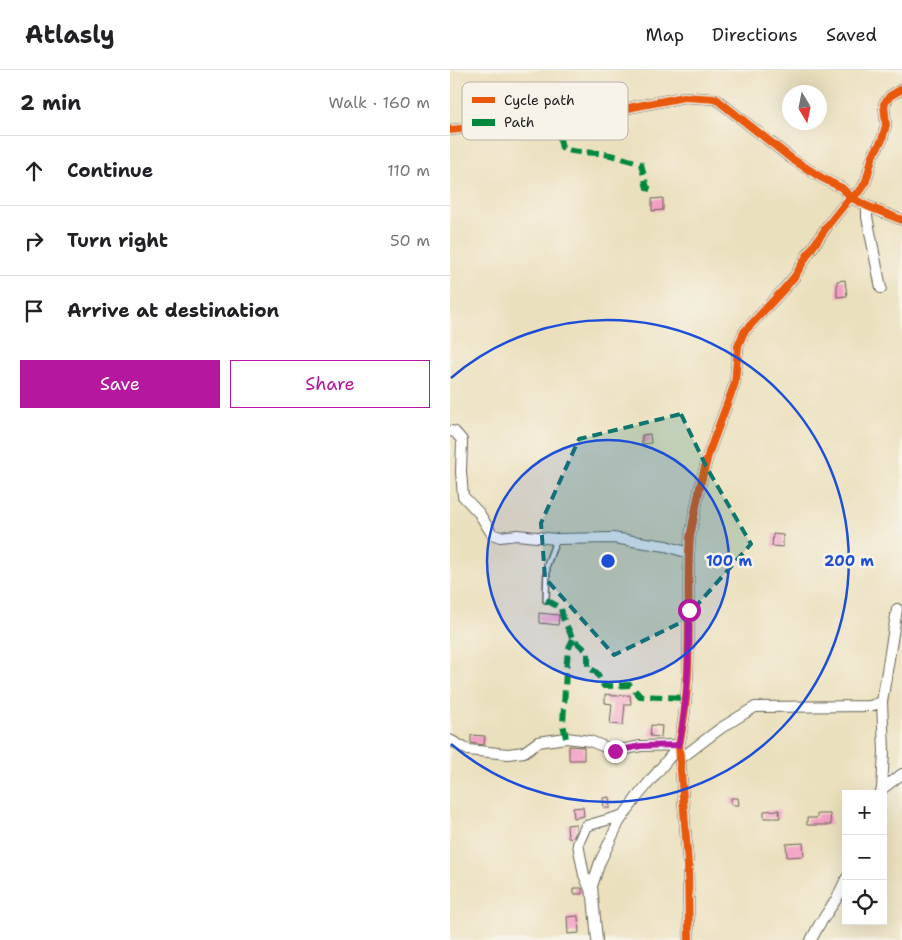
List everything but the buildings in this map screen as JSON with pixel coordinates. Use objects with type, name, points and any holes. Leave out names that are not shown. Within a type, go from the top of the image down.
[{"type":"street","points":[[689,940],[688,864],[679,745],[689,655],[690,537],[701,482],[735,383],[738,346],[744,332],[795,276],[828,225],[848,200],[861,190],[866,181],[873,155],[882,140],[886,125],[884,104],[890,96],[902,89]]},
{"type":"street","points":[[628,108],[684,97],[716,98],[792,159],[842,188],[852,198],[902,220]]},
{"type":"street","points":[[867,206],[867,217],[881,288]]},
{"type":"street","points":[[450,431],[456,432],[462,440],[461,472],[463,496],[479,513],[492,534],[556,539],[613,538],[666,546],[689,553]]},
{"type":"street","points":[[881,790],[884,751],[882,702],[896,609]]},
{"type":"street","points":[[680,759],[721,728],[755,707],[870,706],[882,702]]},
{"type":"street","points":[[450,740],[468,750],[508,754],[524,752],[538,742],[566,738],[590,741],[615,751],[641,746],[679,745]]},
{"type":"street","points":[[597,940],[592,886],[600,862],[619,822],[636,797],[679,745]]},
{"type":"street","points":[[883,790],[902,774]]},
{"type":"street","points":[[593,898],[584,875],[578,844],[586,826],[624,815]]},
{"type":"street","points":[[811,940],[842,888]]},
{"type":"lane","points":[[546,600],[547,565],[556,539]]},
{"type":"highlighted area","points":[[681,414],[707,468],[751,544],[682,622],[614,655],[545,578],[541,523],[579,439]]},
{"type":"marked path","points":[[560,140],[562,148],[566,150],[609,155],[641,164],[647,188],[653,190]]},
{"type":"marked path","points":[[546,600],[561,608],[563,618],[573,639],[588,652],[588,667],[597,673],[604,686],[630,685],[640,696],[685,698]]},
{"type":"marked path","points":[[566,738],[563,724],[566,671],[568,650],[573,639]]},
{"type":"cycle path","points":[[689,940],[688,864],[679,745],[688,673],[690,537],[701,482],[709,452],[735,383],[738,346],[744,332],[795,276],[828,225],[848,200],[861,190],[866,181],[873,155],[882,140],[886,125],[884,104],[890,96],[902,89]]},
{"type":"cycle path","points":[[628,108],[684,97],[716,99],[792,159],[842,188],[852,198],[902,220]]},
{"type":"cycle path","points":[[450,130],[462,129]]},
{"type":"route","points":[[615,751],[641,746],[679,745],[689,655],[689,610]]}]
